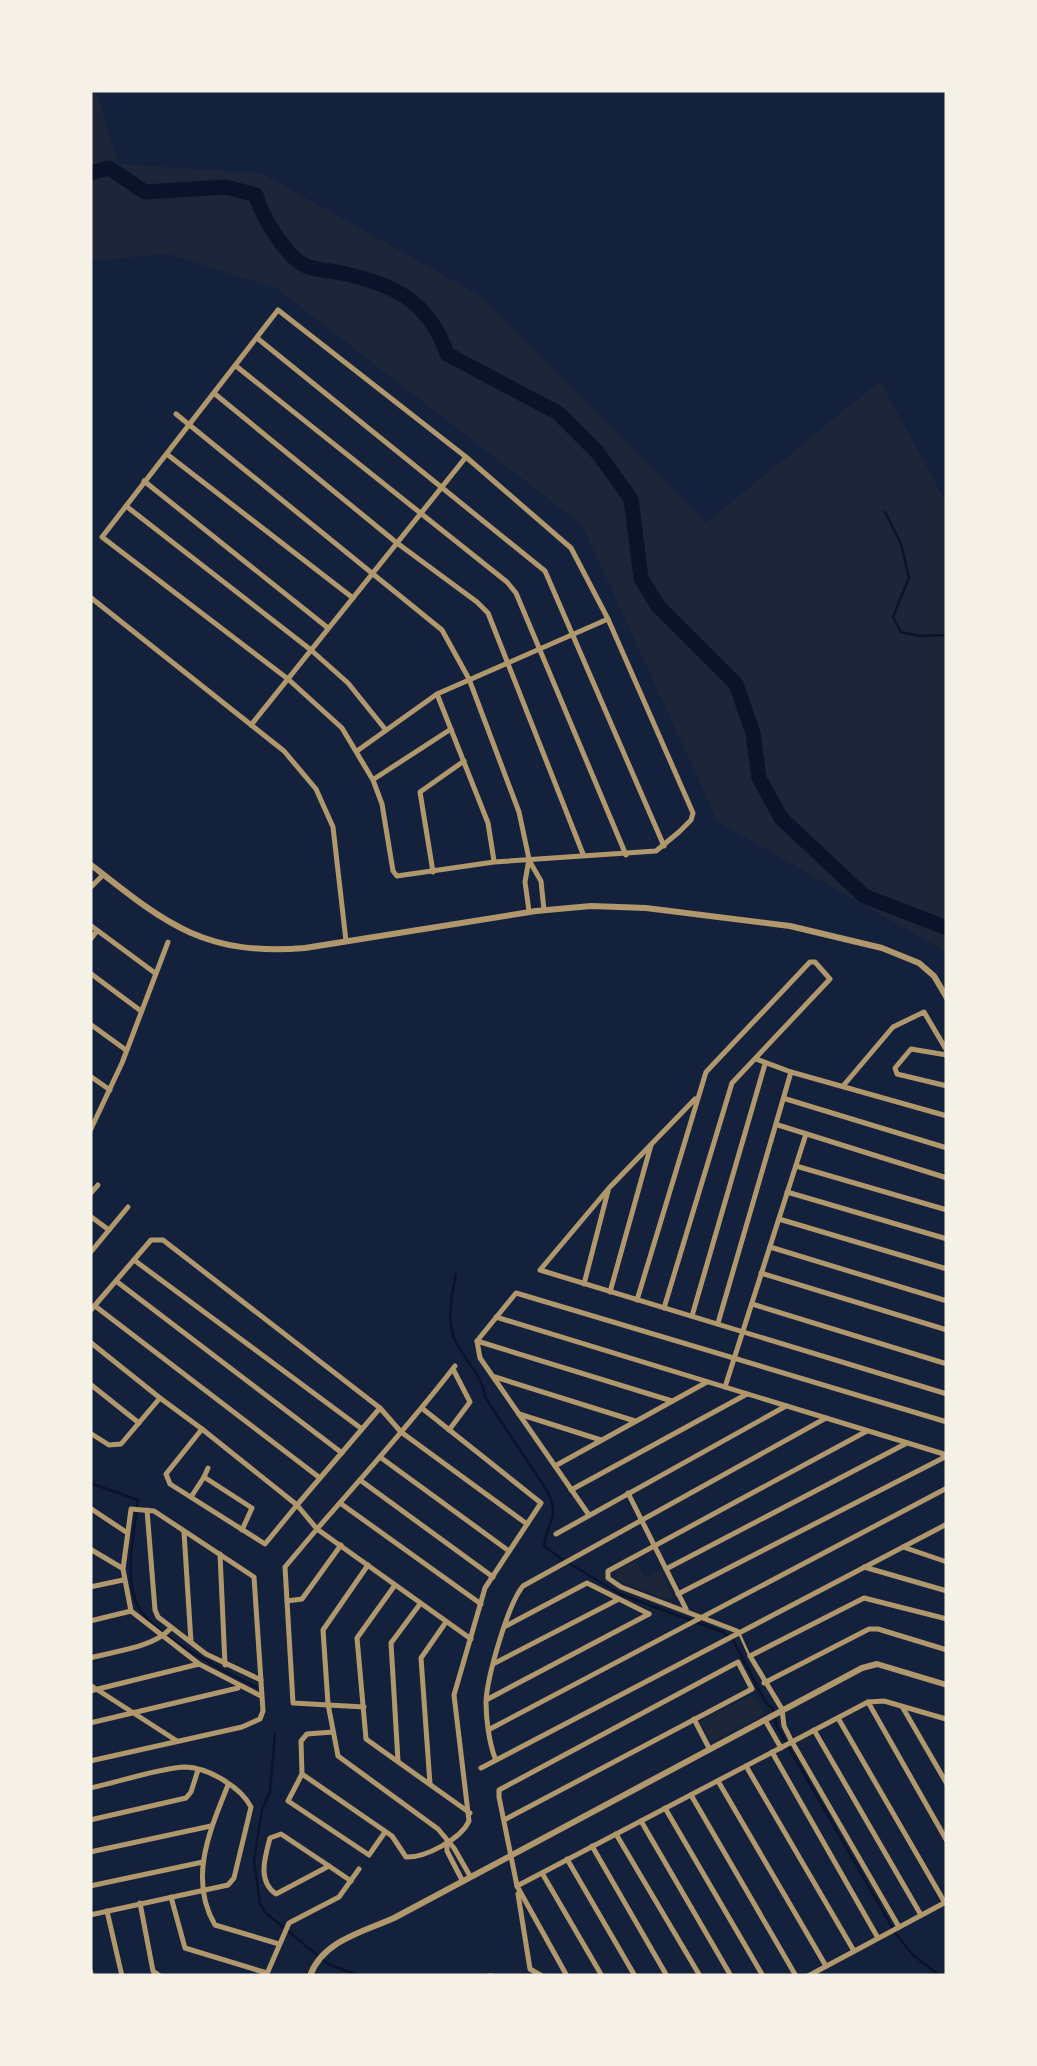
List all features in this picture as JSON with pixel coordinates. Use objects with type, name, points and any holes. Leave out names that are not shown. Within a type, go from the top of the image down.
[{"type":"street","points":[[278,310],[466,457],[571,548],[608,619],[693,813],[691,820],[664,846],[656,851],[626,855],[583,854],[494,862],[402,877],[393,871],[382,804],[373,780],[342,728],[288,679],[102,537],[257,338],[278,310]]},
{"type":"street","points":[[257,338],[545,571],[664,846]]},
{"type":"street","points":[[236,366],[516,593],[626,855]]},
{"type":"street","points":[[214,394],[488,613],[583,854]]},
{"type":"street","points":[[176,414],[442,630],[469,679],[520,812],[528,859],[529,912]]},
{"type":"street","points":[[168,455],[353,598]]},
{"type":"street","points":[[251,725],[466,457]]},
{"type":"street","points":[[144,482],[328,628]]},
{"type":"street","points":[[126,506],[311,650],[348,683],[385,729]]},
{"type":"street","points":[[90,597],[300,768],[328,812],[336,846],[346,941]]},
{"type":"street","points":[[357,751],[437,694],[608,619]]},
{"type":"street","points":[[437,694],[488,823],[494,862]]},
{"type":"street","points":[[373,780],[451,729]]},
{"type":"street","points":[[433,872],[420,792],[464,761]]},
{"type":"street","points":[[528,859],[541,881],[544,910]]},
{"type":"street","points":[[90,865],[159,917],[208,942],[268,951],[544,910],[591,906],[646,908],[704,913],[828,934],[882,948],[919,962],[945,994]]},
{"type":"street","points":[[90,888],[103,875]]},
{"type":"street","points":[[90,925],[155,973]]},
{"type":"street","points":[[90,940],[98,931]]},
{"type":"street","points":[[92,1126],[168,942]]},
{"type":"street","points":[[637,1300],[697,1097],[711,1064],[810,962],[815,962],[830,978],[730,1088],[664,1308]]},
{"type":"street","points":[[90,973],[141,1011]]},
{"type":"street","points":[[945,994],[947,979]]},
{"type":"street","points":[[843,1086],[893,1028],[924,1012],[947,1053]]},
{"type":"street","points":[[90,1024],[126,1050]]},
{"type":"street","points":[[947,1053],[911,1048],[895,1068],[898,1074],[947,1086]]},
{"type":"street","points":[[756,1058],[791,1072],[947,1116]]},
{"type":"street","points":[[692,1317],[765,1064]]},
{"type":"street","points":[[718,1324],[791,1072]]},
{"type":"street","points":[[90,1076],[110,1090]]},
{"type":"street","points":[[697,1097],[652,1140],[540,1270],[947,1394]]},
{"type":"street","points":[[786,1099],[947,1148]]},
{"type":"street","points":[[778,1125],[947,1178]]},
{"type":"street","points":[[724,1387],[806,1134]]},
{"type":"street","points":[[610,1292],[652,1140]]},
{"type":"street","points":[[795,1166],[947,1210]]},
{"type":"street","points":[[90,1194],[98,1185]]},
{"type":"street","points":[[584,1284],[609,1188]]},
{"type":"street","points":[[787,1192],[947,1238]]},
{"type":"street","points":[[90,1253],[128,1208]]},
{"type":"street","points":[[90,1216],[109,1230]]},
{"type":"street","points":[[778,1219],[947,1269]]},
{"type":"street","points":[[320,1478],[92,1308],[152,1240],[163,1240],[380,1408],[401,1432],[526,1524]]},
{"type":"street","points":[[770,1247],[947,1301]]},
{"type":"street","points":[[134,1260],[362,1429]]},
{"type":"street","points":[[761,1274],[947,1330]]},
{"type":"street","points":[[116,1281],[342,1453]]},
{"type":"street","points":[[588,1515],[480,1358],[477,1341],[516,1293],[947,1422]]},
{"type":"street","points":[[752,1304],[947,1364]]},
{"type":"street","points":[[496,1317],[947,1456]]},
{"type":"street","points":[[477,1341],[672,1401]]},
{"type":"street","points":[[90,1342],[297,1505],[340,1546],[470,1639]]},
{"type":"street","points":[[364,1706],[293,1703],[285,1567],[454,1368],[470,1402],[449,1430]]},
{"type":"street","points":[[493,1376],[636,1421]]},
{"type":"street","points":[[555,1466],[707,1382]]},
{"type":"street","points":[[90,1384],[139,1423]]},
{"type":"street","points":[[572,1490],[748,1394]]},
{"type":"street","points":[[90,1433],[108,1445],[117,1446],[160,1398]]},
{"type":"street","points":[[556,1534],[786,1406]]},
{"type":"street","points":[[202,1429],[166,1474],[170,1484],[265,1544],[380,1408]]},
{"type":"street","points":[[302,1774],[395,1839],[402,1853],[411,1858],[465,1830],[470,1813],[454,1696],[493,1576],[540,1503],[422,1408]]},
{"type":"street","points":[[519,1414],[601,1440]]},
{"type":"street","points":[[495,1758],[486,1700],[518,1592],[826,1418]]},
{"type":"street","points":[[736,1633],[621,1587],[608,1578],[608,1570],[867,1431]]},
{"type":"street","points":[[666,1570],[907,1443]]},
{"type":"street","points":[[678,1594],[947,1456]]},
{"type":"street","points":[[380,1457],[509,1551]]},
{"type":"street","points":[[191,1497],[208,1468]]},
{"type":"street","points":[[204,1477],[252,1508],[242,1530]]},
{"type":"street","points":[[360,1480],[493,1576]]},
{"type":"street","points":[[490,1730],[947,1488]]},
{"type":"street","points":[[628,1494],[687,1611]]},
{"type":"street","points":[[340,1503],[481,1604]]},
{"type":"street","points":[[90,1508],[126,1532]]},
{"type":"street","points":[[90,1761],[260,1719],[263,1711],[254,1576],[154,1512],[131,1508],[123,1569],[130,1611]]},
{"type":"street","points":[[140,1510],[155,1610],[166,1632],[198,1664],[260,1696]]},
{"type":"street","points":[[481,1768],[945,1527]]},
{"type":"street","points":[[184,1532],[190,1642]]},
{"type":"street","points":[[287,1602],[302,1600],[340,1546]]},
{"type":"street","points":[[903,1547],[947,1562]]},
{"type":"street","points":[[90,1549],[123,1569]]},
{"type":"street","points":[[220,1554],[225,1665]]},
{"type":"street","points":[[368,1565],[322,1630],[328,1704],[338,1756],[438,1828],[466,1878]]},
{"type":"street","points":[[864,1567],[947,1590]]},
{"type":"street","points":[[90,1587],[123,1580]]},
{"type":"street","points":[[395,1584],[357,1638],[366,1738],[470,1813]]},
{"type":"street","points":[[486,1700],[649,1614],[587,1584],[506,1626]]},
{"type":"street","points":[[786,1745],[781,1710],[750,1656],[864,1598],[947,1619]]},
{"type":"street","points":[[494,1664],[617,1600]]},
{"type":"street","points":[[398,1761],[391,1643],[421,1603]]},
{"type":"street","points":[[90,1620],[130,1611],[225,1665],[261,1680]]},
{"type":"street","points":[[430,1784],[421,1658],[446,1622]]},
{"type":"street","points":[[764,1684],[868,1629],[947,1650]]},
{"type":"street","points":[[90,1658],[166,1632]]},
{"type":"street","points":[[504,1820],[752,1689],[738,1662],[504,1786],[499,1798],[530,1968],[542,1976]]},
{"type":"street","points":[[92,1689],[198,1664]]},
{"type":"street","points":[[310,1976],[323,1953],[862,1668],[878,1664],[947,1685]]},
{"type":"street","points":[[90,1723],[240,1688]]},
{"type":"street","points":[[92,1689],[177,1741]]},
{"type":"street","points":[[517,1886],[868,1702],[884,1701],[947,1718]]},
{"type":"street","points":[[868,1702],[947,1841]]},
{"type":"street","points":[[902,1705],[947,1784]]},
{"type":"street","points":[[767,1717],[895,1929]]},
{"type":"street","points":[[808,1976],[946,1902],[838,1718]]},
{"type":"street","points":[[694,1719],[708,1748]]},
{"type":"street","points":[[814,1730],[921,1915]]},
{"type":"street","points":[[333,1732],[307,1734],[300,1740],[302,1774],[288,1801],[368,1856],[385,1832]]},
{"type":"street","points":[[772,1752],[878,1938]]},
{"type":"street","points":[[746,1766],[854,1952]]},
{"type":"street","points":[[90,1788],[185,1767],[228,1785],[252,1807],[234,1878],[228,1885],[90,1914]]},
{"type":"street","points":[[90,1820],[186,1798],[198,1770]]},
{"type":"street","points":[[718,1780],[826,1966]]},
{"type":"street","points":[[228,1785],[202,1862],[201,1890],[207,1911],[215,1924],[279,1944]]},
{"type":"street","points":[[691,1794],[796,1976]]},
{"type":"street","points":[[666,1808],[763,1976]]},
{"type":"street","points":[[641,1821],[731,1976]]},
{"type":"street","points":[[90,1852],[211,1826]]},
{"type":"street","points":[[329,1866],[276,1894],[266,1884],[264,1859],[270,1838],[281,1834],[329,1866],[352,1882]]},
{"type":"street","points":[[616,1834],[700,1976]]},
{"type":"street","points":[[592,1846],[667,1976]]},
{"type":"street","points":[[567,1860],[635,1976]]},
{"type":"street","points":[[90,1886],[202,1862]]},
{"type":"street","points":[[171,1896],[184,1948],[266,1975],[289,1924],[339,1897],[360,1869]]},
{"type":"street","points":[[542,1872],[602,1976]]},
{"type":"street","points":[[517,1886],[567,1976]]},
{"type":"street","points":[[140,1904],[153,1970],[160,1976]]},
{"type":"street","points":[[107,1911],[122,1976]]},
{"type":"lane","points":[[736,1633],[750,1656]]},
{"type":"shaded area","points":[[90,90],[96,90],[118,164],[261,173],[481,296],[706,523],[880,381],[947,504],[947,952],[718,822],[582,525],[276,288],[168,254],[90,261]]},
{"type":"shaded area","points":[[636,1560],[645,1578],[661,1570],[673,1597],[665,1599],[615,1579],[615,1571]]},
{"type":"shaded area","points":[[754,1694],[765,1714],[711,1742],[700,1721]]},
{"type":"waterway","points":[[90,173],[109,168],[145,192],[226,187],[256,195],[275,234],[297,260],[308,267],[378,283],[408,298],[430,321],[447,354],[558,413],[598,453],[631,499],[641,578],[658,606],[736,684],[753,733],[759,778],[781,818],[864,896],[947,928]]},
{"type":"waterway","points":[[885,512],[901,544],[909,578],[893,617],[901,632],[947,635]]},
{"type":"waterway","points":[[456,1274],[450,1316],[452,1332],[485,1397],[548,1492],[553,1515],[544,1546],[563,1560]]},
{"type":"waterway","points":[[90,1483],[138,1500],[131,1577],[143,1614],[171,1639],[256,1687]]},
{"type":"waterway","points":[[570,1564],[622,1595],[723,1632],[733,1640],[766,1703],[773,1709],[777,1727],[896,1934],[912,1954],[940,1976]]},
{"type":"waterway","points":[[275,1734],[270,1792],[262,1809],[254,1861],[260,1904],[328,1964],[360,1976]]}]
